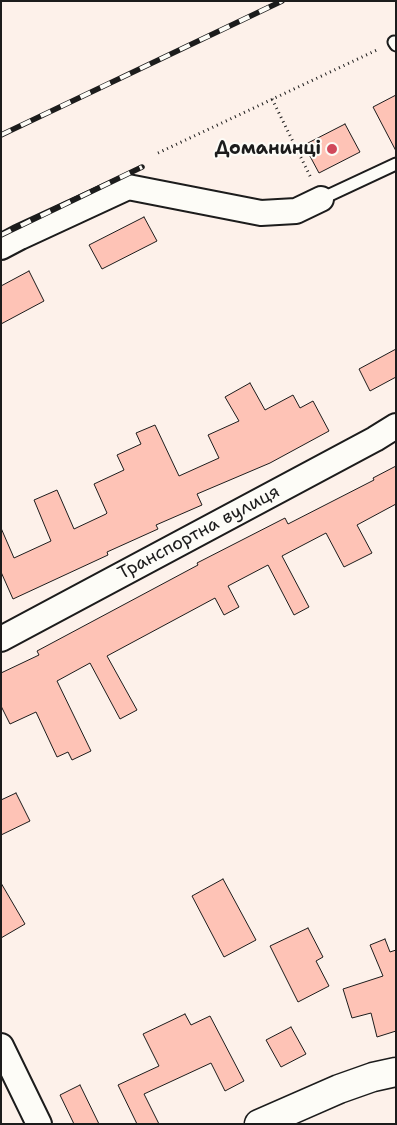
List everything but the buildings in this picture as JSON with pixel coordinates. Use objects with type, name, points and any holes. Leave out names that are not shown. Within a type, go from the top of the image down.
[{"type":"main road","points":[[259,1124],[340,1088],[396,1072]]},
{"type":"street","points":[[1,248],[20,237],[128,187],[261,213],[296,211],[322,199]]},
{"type":"street","name":"Транспортна вулиця","points":[[1,638],[376,439],[396,426]]},
{"type":"street","points":[[1,1046],[39,1124]]},
{"type":"lane","points":[[322,199],[396,164]]},
{"type":"path","points":[[158,153],[395,44]]},
{"type":"path","points":[[272,99],[322,199]]},
{"type":"railway","points":[[1,135],[282,1]]},
{"type":"railway","points":[[1,235],[142,167]]},
{"type":"place","name":"Доманинці","points":[[332,149]]}]
